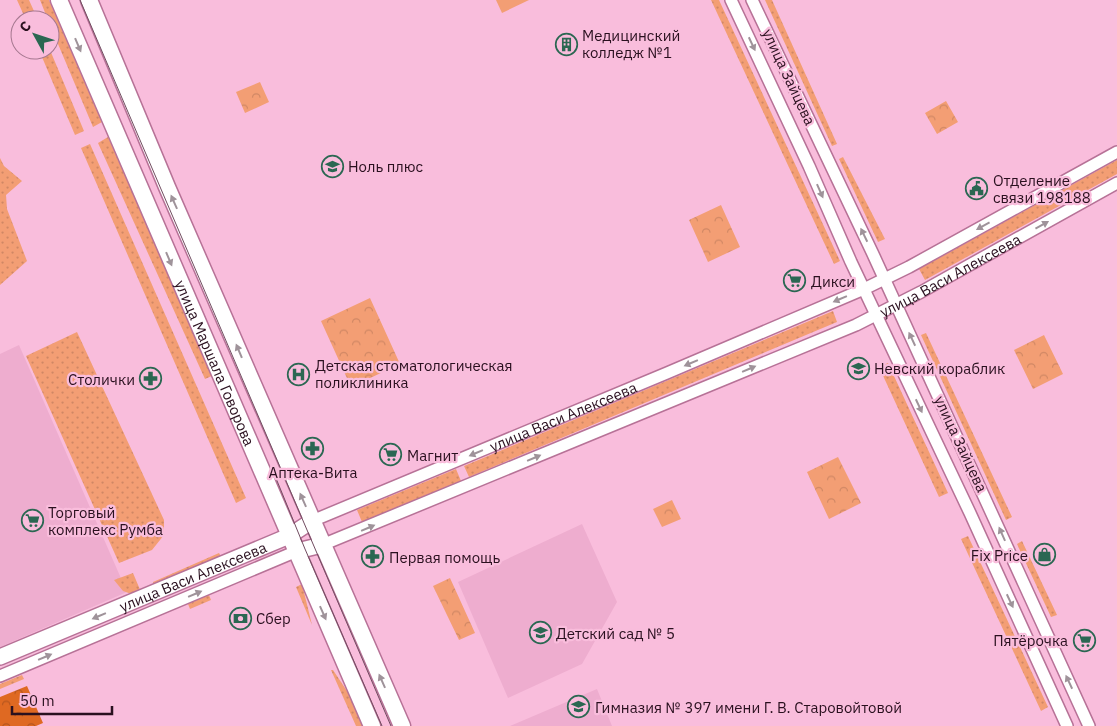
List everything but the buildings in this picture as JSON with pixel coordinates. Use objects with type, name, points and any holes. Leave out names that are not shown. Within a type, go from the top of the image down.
[{"type":"main road","name":"улица Маршала Говорова","points":[[59,0],[372,726]]},
{"type":"main road","name":"улица Маршала Говорова","points":[[89,0],[322,545],[402,726]]},
{"type":"street","name":"улица Зайцева","points":[[731,0],[1067,726]]},
{"type":"street","name":"улица Зайцева","points":[[752,0],[884,279],[1090,726]]},
{"type":"street","name":"улица Васи Алексеева","points":[[0,657],[290,536],[312,521],[864,289],[1117,152]]},
{"type":"street","name":"улица Васи Алексеева","points":[[0,676],[297,551],[322,545],[393,518],[876,315],[1117,183]]},
{"type":"shaded area","points":[[19,345],[127,592],[0,647],[0,354]]},
{"type":"shaded area","name":"Детский сад № 5","points":[[582,524],[617,602],[582,664],[508,698],[458,582]]},
{"type":"shaded area","name":"Гимназия № 397 имени Г. В. Старовойтовой","points":[[597,689],[612,726],[510,726]]},
{"type":"green space","points":[[17,0],[29,0],[34,10],[22,10]]},
{"type":"green space","points":[[40,0],[49,0],[53,10],[44,10]]},
{"type":"green space","points":[[496,0],[529,0],[502,13]]},
{"type":"green space","points":[[711,0],[719,0],[840,261],[834,264]]},
{"type":"green space","points":[[765,0],[772,0],[837,144],[832,146]]},
{"type":"green space","points":[[60,25],[102,122],[93,127],[60,49]]},
{"type":"green space","points":[[43,60],[54,60],[84,131],[75,135]]},
{"type":"green space","points":[[260,82],[269,102],[245,113],[236,92]]},
{"type":"green space","points":[[946,101],[958,122],[937,134],[925,113]]},
{"type":"green space","points":[[108,137],[214,375],[205,379],[98,143]]},
{"type":"green space","points":[[90,144],[246,498],[236,503],[81,148]]},
{"type":"green space","points":[[843,157],[885,239],[878,242],[839,159]]},
{"type":"green space","points":[[0,158],[4,166],[22,181],[6,195],[7,209],[27,261],[0,285]]},
{"type":"green space","points":[[1117,160],[1117,174],[925,280],[919,269]]},
{"type":"green space","points":[[721,205],[740,247],[708,262],[689,220]]},
{"type":"green space","points":[[370,298],[400,364],[351,387],[321,321]]},
{"type":"green space","points":[[833,311],[837,322],[469,477],[464,466]]},
{"type":"green space","points":[[77,332],[164,520],[164,535],[152,550],[119,563],[26,356]]},
{"type":"green space","points":[[926,333],[1012,517],[1006,520],[921,335]]},
{"type":"green space","points":[[1044,335],[1063,374],[1033,389],[1014,350]]},
{"type":"green space","points":[[888,363],[948,493],[939,497],[879,367]]},
{"type":"green space","points":[[838,457],[861,503],[829,519],[807,472]]},
{"type":"green space","points":[[456,469],[461,481],[362,522],[357,510]]},
{"type":"green space","points":[[672,500],[681,519],[662,527],[653,509]]},
{"type":"green space","points":[[968,536],[1048,707],[1041,711],[961,539]]},
{"type":"green space","points":[[1022,541],[1057,615],[1051,617],[1017,544]]},
{"type":"green space","points":[[219,553],[222,558],[155,587],[153,582]]},
{"type":"green space","points":[[133,573],[141,592],[134,595],[123,591],[114,580]]},
{"type":"green space","points":[[450,578],[475,633],[459,640],[433,586]]},
{"type":"green space","points":[[302,584],[312,625],[296,587]]},
{"type":"green space","points":[[209,595],[211,600],[190,609],[188,604]]},
{"type":"green space","points":[[331,670],[333,670],[351,697],[363,726],[356,726]]},
{"type":"green space","points":[[22,675],[24,679],[0,689],[0,684]]},
{"type":"green space","points":[[27,686],[43,723],[36,726],[0,726],[0,697]]},
{"type":"tram line","points":[[80,0],[391,726]]},
{"type":"tram line","points":[[273,471],[382,726]]},
{"type":"place","name":"Медицинский колледж №1","points":[[566,44]]},
{"type":"place","name":"Ноль плюс","points":[[332,166]]},
{"type":"place","name":"Отделение связи 198188","points":[[977,189]]},
{"type":"place","name":"Дикси","points":[[795,281]]},
{"type":"place","name":"Невский кораблик","points":[[858,368]]},
{"type":"place","name":"Детская стоматологическая поликлиника","points":[[299,374]]},
{"type":"place","name":"Столички","points":[[151,379]]},
{"type":"place","name":"Аптека-Вита","points":[[313,449]]},
{"type":"place","name":"Магнит","points":[[391,455]]},
{"type":"place","name":"Торговый комплекс Румба","points":[[32,521]]},
{"type":"place","name":"Fix Price","points":[[1044,555]]},
{"type":"place","name":"Первая помощь","points":[[373,557]]},
{"type":"place","name":"Сбер","points":[[240,618]]},
{"type":"place","name":"Детский сад № 5","points":[[540,633]]},
{"type":"place","name":"Пятёрочка","points":[[1084,640]]},
{"type":"place","name":"Гимназия № 397 имени Г. В. Старовойтовой","points":[[579,707]]}]
